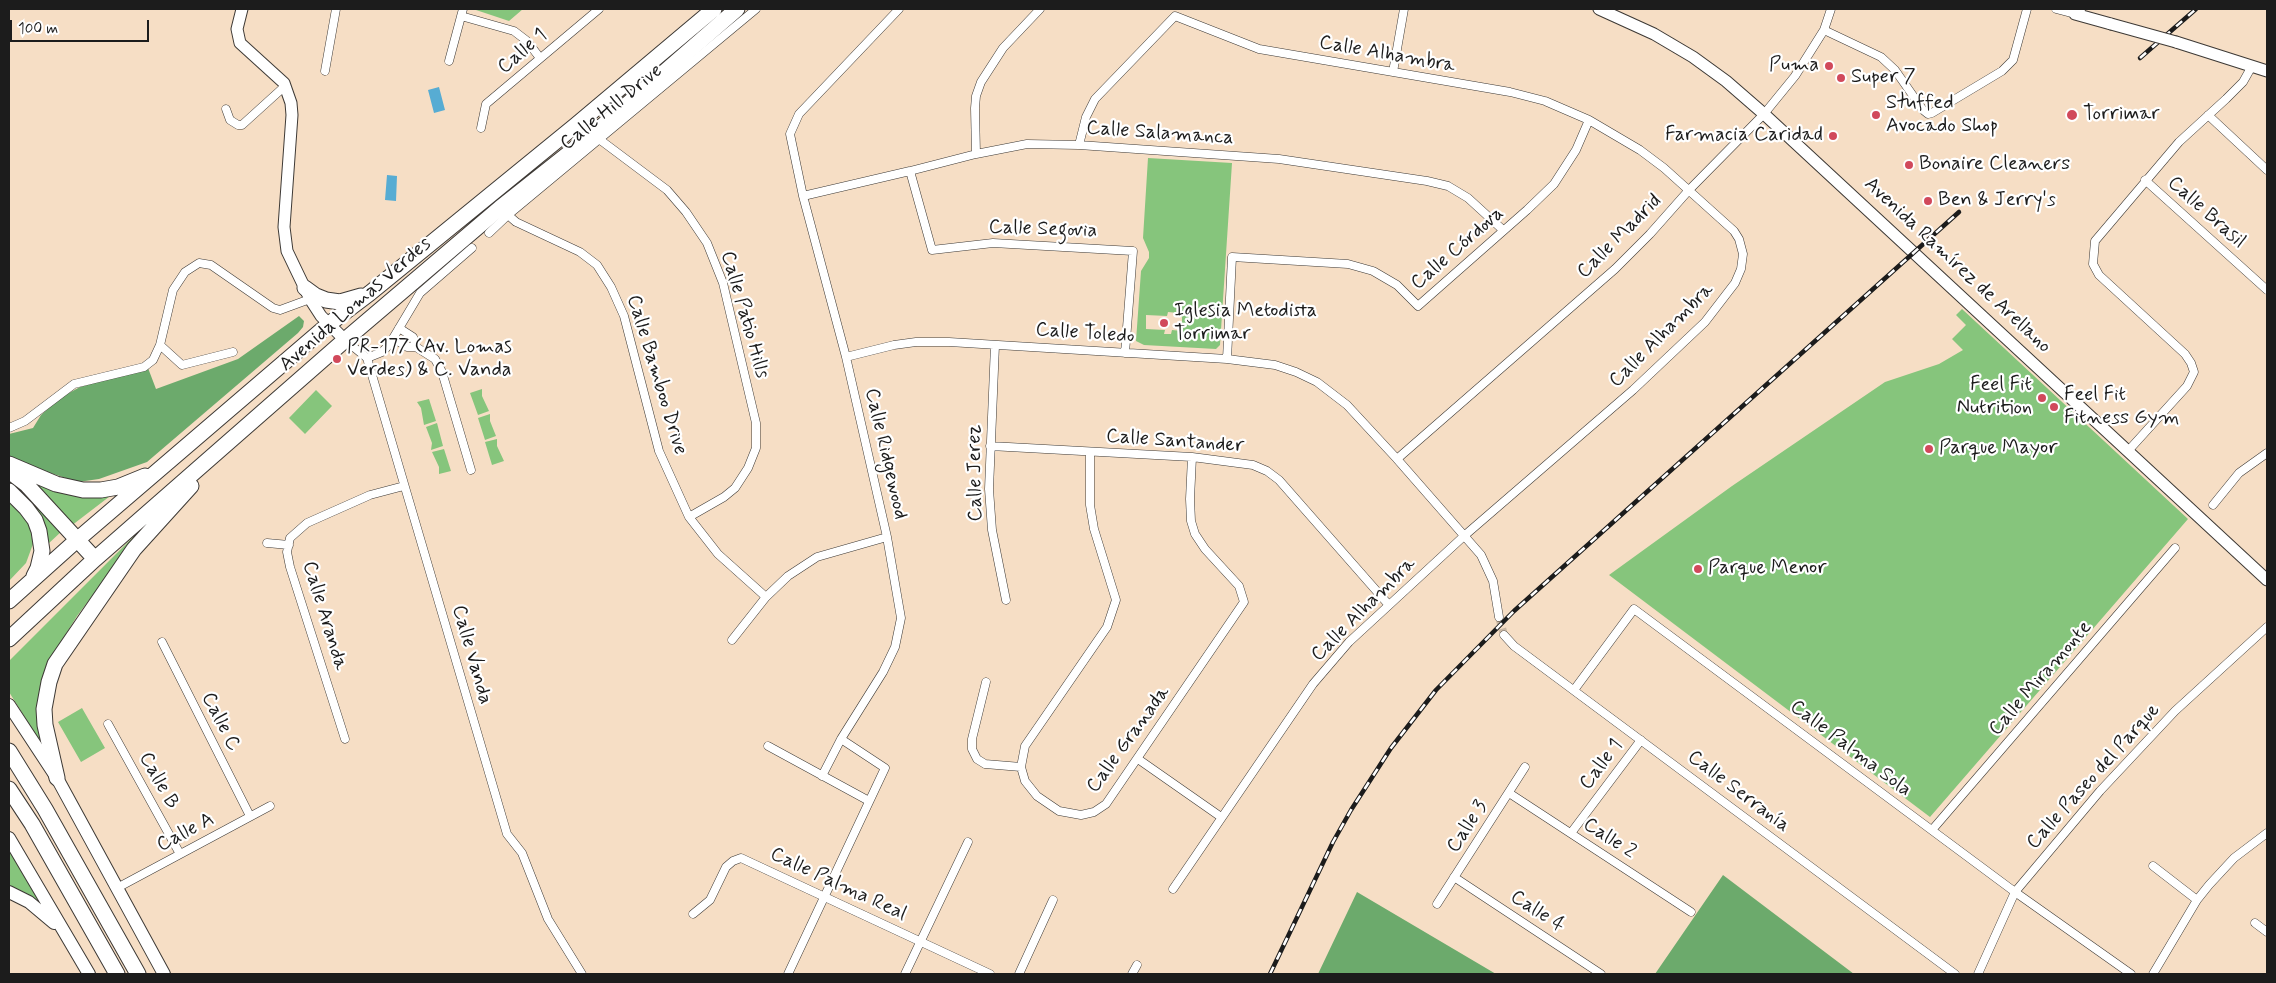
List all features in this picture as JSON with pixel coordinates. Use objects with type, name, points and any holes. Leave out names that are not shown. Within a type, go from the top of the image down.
[{"type":"highway","name":"Avenida Lomas Verdes","points":[[9,602],[77,540],[329,324],[370,293],[714,9]]},
{"type":"highway","name":"Avenida Lomas Verdes","points":[[9,639],[95,559],[346,340],[500,208],[592,135],[737,9]]},
{"type":"highway","points":[[307,293],[340,302],[353,300],[370,293]]},
{"type":"highway","points":[[58,778],[45,725],[44,709],[48,682],[56,664],[134,549],[183,495],[214,456]]},
{"type":"highway","points":[[9,464],[56,484],[83,490],[101,490],[118,487],[162,467]]},
{"type":"highway","points":[[9,471],[26,484],[95,559]]},
{"type":"highway","points":[[9,491],[35,520],[42,542],[41,560],[32,581]]},
{"type":"highway","points":[[9,751],[45,809],[138,974]]},
{"type":"highway","points":[[9,789],[32,824],[117,974]]},
{"type":"main road","points":[[9,705],[58,778],[164,974]]},
{"type":"main road","points":[[9,838],[89,974]]},
{"type":"main road","points":[[9,892],[29,902],[63,931]]},
{"type":"street","points":[[242,9],[237,29],[240,43],[286,86],[291,103],[292,115],[284,241],[307,293],[329,324],[366,358],[382,352],[393,338],[420,293],[472,248]]},
{"type":"street","points":[[324,71],[336,9]]},
{"type":"street","name":"Calle 1","points":[[481,128],[486,104],[599,9]]},
{"type":"street","name":"Calle Hill Drive","points":[[489,233],[508,215],[756,9]]},
{"type":"street","name":"Calle Ridgewood","points":[[822,776],[841,739],[883,672],[896,647],[901,618],[887,537],[846,357],[803,196],[790,134],[799,114],[899,9]]},
{"type":"street","points":[[976,154],[975,108],[976,96],[981,82],[1003,48],[1040,9]]},
{"type":"street","points":[[1393,72],[1404,9]]},
{"type":"street","name":"Avenida Ramírez de Arellano","points":[[1599,9],[1654,34],[1692,57],[1726,81],[1764,114],[2267,580]]},
{"type":"street","name":"Calle Madrid","points":[[1397,459],[1615,269],[1650,234],[1688,190],[1764,114],[1795,76],[1824,30],[1831,9]]},
{"type":"street","points":[[1824,30],[1881,57],[1895,70],[1922,110],[1932,114],[2002,71],[2013,60],[2027,9]]},
{"type":"street","points":[[2056,9],[2078,11],[2111,24],[2176,42],[2267,71]]},
{"type":"street","points":[[449,61],[462,12],[514,31],[527,41],[540,58]]},
{"type":"street","name":"Calle Alhambra","points":[[1078,145],[1086,117],[1095,99],[1175,16],[1259,49],[1510,92],[1545,101],[1589,120],[1640,150],[1726,223],[1739,239],[1743,254],[1741,269],[1735,283],[1705,322],[1633,390],[1464,536],[1388,604],[1349,642],[1313,684],[1173,889]]},
{"type":"street","points":[[2128,451],[2187,386],[2194,372],[2191,362],[2185,354],[2099,275],[2092,264],[2095,241],[2179,142],[2243,82],[2252,66]]},
{"type":"street","points":[[226,109],[230,120],[238,125],[242,125],[286,86]]},
{"type":"street","points":[[2208,116],[2267,170]]},
{"type":"street","name":"Calle Córdova","points":[[1227,359],[1232,257],[1348,264],[1373,272],[1397,285],[1418,306],[1554,184],[1576,150],[1589,120]]},
{"type":"street","name":"Calle Patio Hills","points":[[599,139],[667,190],[686,212],[707,243],[723,283],[756,423],[756,448],[748,468],[735,488],[724,497],[689,517]]},
{"type":"street","name":"Calle Salamanca","points":[[803,196],[976,154],[1028,144],[1078,145],[1279,159],[1427,181],[1448,186],[1468,198],[1503,230]]},
{"type":"street","name":"Calle Segovia","points":[[910,171],[932,250],[993,243],[1133,251],[1125,353]]},
{"type":"street","name":"Calle Brasil","points":[[2145,180],[2267,290]]},
{"type":"street","name":"Calle Bamboo Drive","points":[[508,215],[516,222],[580,252],[598,265],[611,287],[624,316],[659,451],[689,517],[718,554],[766,597]]},
{"type":"street","points":[[9,428],[25,421],[74,384],[144,367],[153,360],[160,345],[172,290],[184,272],[199,263],[211,265],[273,308],[280,310],[307,293]]},
{"type":"street","points":[[399,328],[413,337],[416,347]]},
{"type":"street","points":[[393,338],[408,347],[416,347],[435,359],[442,372],[471,470]]},
{"type":"street","name":"Calle Toledo","points":[[846,357],[877,348],[916,342],[1227,359],[1275,365],[1317,382],[1347,405],[1397,459],[1481,556],[1493,581],[1499,617]]},
{"type":"street","points":[[160,345],[182,365],[233,352]]},
{"type":"street","name":"Calle Jerez","points":[[995,345],[989,489],[992,530],[1006,600]]},
{"type":"street","name":"Calle Vanda","points":[[366,358],[507,834],[522,853],[548,919],[582,974]]},
{"type":"street","name":"Calle Santander","points":[[990,446],[1192,457],[1243,462],[1268,471],[1279,480],[1388,604]]},
{"type":"street","points":[[986,682],[972,739],[972,749],[977,759],[985,764],[1021,767],[1026,746],[1107,628],[1116,600],[1094,529],[1090,506],[1090,452]]},
{"type":"street","points":[[2213,504],[2239,474],[2267,453]]},
{"type":"street","name":"Calle Granada","points":[[1021,767],[1025,781],[1037,796],[1060,811],[1081,815],[1094,812],[1106,804],[1244,602],[1239,586],[1205,549],[1195,534],[1191,521],[1190,499],[1192,457]]},
{"type":"street","name":"Calle Aranda","points":[[345,739],[290,567],[287,552],[290,538],[307,523],[370,495],[404,486]]},
{"type":"street","points":[[732,640],[766,597],[788,576],[818,557],[887,537]]},
{"type":"street","points":[[266,543],[289,545]]},
{"type":"street","name":"Calle Miramonte","points":[[1932,830],[2175,548]]},
{"type":"street","name":"Calle Palma Sola","points":[[1574,690],[1634,608],[2015,892],[2130,974]]},
{"type":"street","name":"Calle Paseo del Parque","points":[[1978,974],[2015,892],[2100,791],[2174,710],[2267,627]]},
{"type":"street","name":"Calle Serranía","points":[[1504,634],[1514,646],[1955,974]]},
{"type":"street","name":"Calle C","points":[[162,642],[250,816]]},
{"type":"street","name":"Calle B","points":[[108,724],[180,854]]},
{"type":"street","points":[[788,974],[885,768],[841,739]]},
{"type":"street","name":"Calle 1","points":[[1572,833],[1641,740]]},
{"type":"street","points":[[768,746],[869,801]]},
{"type":"street","points":[[1138,759],[1221,817]]},
{"type":"street","name":"Calle 3","points":[[1437,904],[1525,767]]},
{"type":"street","name":"Calle 2","points":[[1509,793],[1691,912]]},
{"type":"street","name":"Calle A","points":[[117,888],[270,806]]},
{"type":"street","points":[[2153,974],[2197,900],[2234,858],[2267,833]]},
{"type":"street","points":[[905,974],[968,842]]},
{"type":"street","name":"Calle Palma Real","points":[[694,914],[710,900],[726,867],[741,858],[990,974]]},
{"type":"street","points":[[2153,866],[2197,900]]},
{"type":"street","name":"Calle 4","points":[[1454,877],[1601,974]]},
{"type":"street","points":[[1019,974],[1053,900]]},
{"type":"street","points":[[2255,923],[2267,932]]},
{"type":"street","points":[[1132,974],[1137,965]]},
{"type":"green space","points":[[473,9],[523,9],[509,21]]},
{"type":"green space","points":[[1148,158],[1232,163],[1220,345],[1216,349],[1144,345],[1136,341],[1141,271],[1149,258],[1149,252],[1143,238]],"holes":[[[1168,312],[1178,313],[1178,317],[1182,317],[1182,331],[1172,330],[1171,334],[1164,334],[1165,330],[1146,329],[1146,315],[1167,316]]]},
{"type":"green space","points":[[1962,309],[2188,519],[1930,817],[1609,575],[1732,486],[1885,382],[1939,364],[1963,350],[1952,339],[1966,325],[1956,315]]},
{"type":"green space","points":[[299,316],[304,321],[303,327],[298,333],[147,462],[99,479],[78,482],[26,465],[9,457],[9,434],[33,428],[41,415],[60,398],[80,387],[148,368],[156,389],[238,359]]},
{"type":"green space","points":[[482,389],[482,396],[489,411],[478,415],[470,393]]},
{"type":"green space","points":[[316,390],[332,406],[305,434],[289,418]]},
{"type":"green space","points":[[429,399],[436,421],[424,425],[421,408],[417,402]]},
{"type":"green space","points":[[490,414],[490,421],[496,436],[485,440],[478,418]]},
{"type":"green space","points":[[437,423],[443,446],[431,450],[432,443],[426,427]]},
{"type":"green space","points":[[497,439],[497,446],[504,461],[492,465],[485,442]]},
{"type":"green space","points":[[444,449],[451,471],[439,474],[439,467],[432,452]]},
{"type":"green space","points":[[20,473],[118,490],[71,526]]},
{"type":"green space","points":[[9,475],[62,531],[48,544],[9,484]]},
{"type":"green space","points":[[9,500],[28,518],[33,544],[26,563],[9,581]]},
{"type":"green space","points":[[134,536],[135,539],[77,616],[53,655],[40,701],[41,743],[9,692],[9,661]]},
{"type":"green space","points":[[82,708],[105,748],[81,762],[58,722]]},
{"type":"green space","points":[[9,846],[39,898],[35,901],[9,887]]},
{"type":"green space","points":[[1723,875],[1854,974],[1655,974]]},
{"type":"green space","points":[[1357,892],[1496,974],[1318,974]]},
{"type":"water","points":[[439,87],[445,110],[434,113],[428,90]]},
{"type":"water","points":[[387,175],[397,176],[396,201],[385,200]]},
{"type":"tunnel","points":[[1499,617],[1504,635]]},
{"type":"railway","points":[[2140,58],[2196,9]]},
{"type":"railway","points":[[1270,974],[1333,842],[1351,810],[1391,748],[1436,690],[1514,611],[1959,212]]},
{"type":"place","name":"Puma","points":[[1829,66]]},
{"type":"place","name":"Super 7","points":[[1841,78]]},
{"type":"place","name":"Stuffed Avocado Shop","points":[[1876,115]]},
{"type":"place","name":"Torrimar","points":[[2072,115]]},
{"type":"place","name":"Farmacia Caridad","points":[[1833,136]]},
{"type":"place","name":"Bonaire Cleaners","points":[[1909,165]]},
{"type":"place","name":"Ben & Jerry's","points":[[1928,201]]},
{"type":"place","name":"Iglesia Metodista Torrimar","points":[[1164,323]]},
{"type":"place","name":"PR-177 (Av. Lomas Verdes) & C. Vanda","points":[[337,359]]},
{"type":"place","name":"Feel Fit Nutrition","points":[[2042,398]]},
{"type":"place","name":"Feel Fit Fitness Gym","points":[[2054,407]]},
{"type":"place","name":"Parque Mayor","points":[[1929,449]]},
{"type":"place","name":"Parque Menor","points":[[1698,569]]}]
